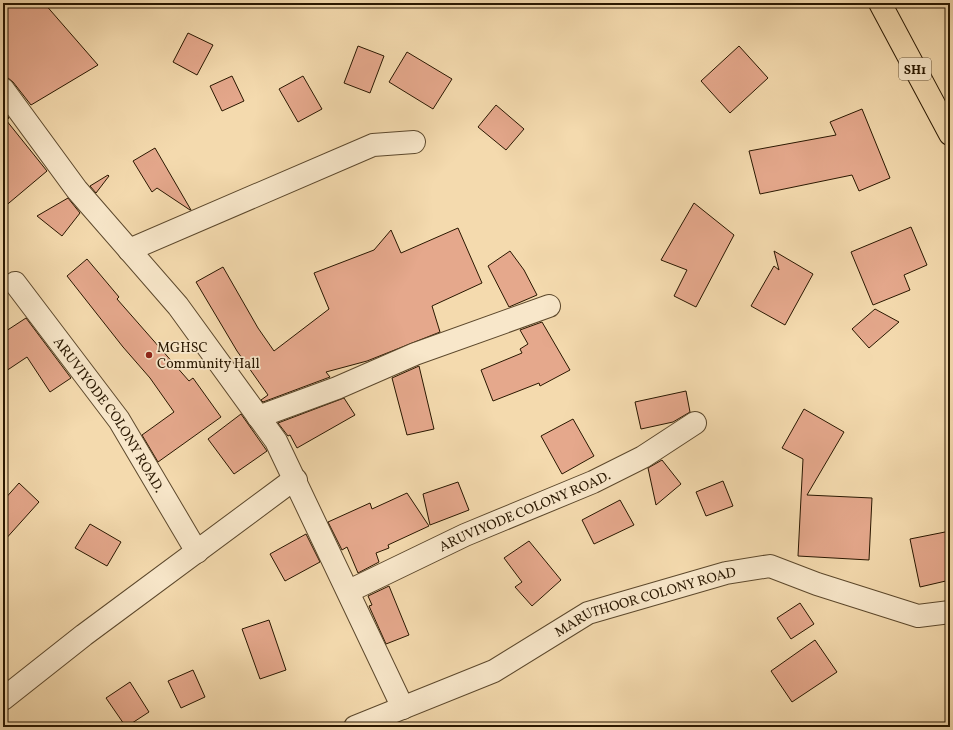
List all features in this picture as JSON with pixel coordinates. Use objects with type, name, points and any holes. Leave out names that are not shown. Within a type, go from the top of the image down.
[{"type":"main road","name":"SH1","points":[[880,3],[950,134]]},
{"type":"street","points":[[3,89],[76,190],[178,306],[276,441],[349,591],[403,708]]},
{"type":"street","points":[[129,250],[372,145],[414,142]]},
{"type":"street","name":"ARUVIYODE COLONY ROAD.","points":[[15,283],[119,420],[197,552]]},
{"type":"street","points":[[258,417],[337,388],[415,354],[549,306]]},
{"type":"street","name":"ARUVIYODE COLONY ROAD.","points":[[349,591],[466,535],[593,482],[643,457],[695,423]]},
{"type":"street","points":[[3,699],[84,635],[289,483],[296,480]]},
{"type":"street","name":"MARUTHOOR COLONY ROAD","points":[[355,727],[494,671],[588,613],[726,573],[770,566],[817,584],[918,616],[950,612]]},
{"type":"building","points":[[18,3],[44,3],[98,65],[31,105],[13,82],[8,78],[3,77],[3,9]]},
{"type":"building","points":[[188,33],[213,45],[197,75],[173,62]]},
{"type":"building","points":[[358,46],[384,56],[370,93],[344,83]]},
{"type":"building","points":[[739,46],[768,78],[730,113],[701,81]]},
{"type":"building","points":[[407,52],[452,79],[433,109],[389,82]]},
{"type":"building","points":[[232,76],[244,101],[222,111],[210,86]]},
{"type":"building","points":[[303,76],[322,109],[298,122],[279,89]]},
{"type":"building","points":[[496,105],[524,129],[506,150],[478,127]]},
{"type":"building","points":[[862,109],[890,178],[859,191],[852,175],[760,194],[749,151],[836,135],[830,122]]},
{"type":"building","points":[[3,110],[9,118],[6,120],[47,171],[3,208]]},
{"type":"building","points":[[155,148],[191,210],[157,188],[152,192],[133,161]]},
{"type":"building","points":[[108,175],[109,176],[96,193],[90,186]]},
{"type":"building","points":[[68,198],[80,213],[62,236],[37,216]]},
{"type":"building","points":[[694,203],[734,235],[696,307],[674,296],[687,270],[661,260]]},
{"type":"building","points":[[911,227],[927,265],[904,275],[910,290],[873,305],[851,252]]},
{"type":"building","points":[[458,228],[482,283],[432,306],[440,332],[367,361],[326,372],[330,377],[263,402],[261,400],[268,395],[237,351],[196,282],[223,267],[258,328],[274,351],[329,309],[314,273],[374,250],[391,230],[401,253]]},
{"type":"building","points":[[510,251],[524,270],[537,295],[509,307],[488,266]]},
{"type":"building","points":[[774,251],[813,274],[785,325],[751,306],[774,266],[779,270]]},
{"type":"building","points":[[87,259],[119,297],[117,299],[189,381],[193,378],[221,417],[158,462],[142,435],[174,412],[150,378],[123,347],[67,276]]},
{"type":"building","points":[[875,309],[899,322],[869,348],[852,329]]},
{"type":"building","points":[[26,318],[71,378],[50,392],[27,357],[3,373],[3,333]]},
{"type":"building","points":[[542,322],[570,370],[540,386],[539,383],[493,401],[481,370],[522,353],[520,349],[528,344],[520,330]]},
{"type":"building","points":[[419,366],[434,429],[407,435],[392,378]]},
{"type":"building","points":[[686,391],[690,412],[673,422],[641,429],[635,402]]},
{"type":"building","points":[[344,398],[355,415],[297,448],[290,435],[288,436],[278,423]]},
{"type":"building","points":[[804,409],[844,432],[807,495],[872,498],[869,560],[798,556],[803,459],[782,448]]},
{"type":"building","points":[[241,414],[267,451],[234,474],[208,439]]},
{"type":"building","points":[[573,419],[594,456],[562,474],[541,436]]},
{"type":"building","points":[[662,460],[681,484],[656,505],[648,468]]},
{"type":"building","points":[[723,481],[733,506],[706,516],[696,492]]},
{"type":"building","points":[[458,482],[469,510],[430,525],[423,494]]},
{"type":"building","points":[[19,483],[39,502],[3,542],[3,501]]},
{"type":"building","points":[[407,493],[429,526],[388,545],[389,548],[376,553],[379,562],[358,573],[347,547],[342,550],[328,522],[370,503],[372,509]]},
{"type":"building","points":[[620,500],[634,525],[594,544],[582,520]]},
{"type":"building","points":[[90,524],[121,542],[107,566],[75,548]]},
{"type":"building","points":[[950,531],[950,580],[920,587],[910,539]]},
{"type":"building","points":[[306,534],[320,562],[285,581],[270,554]]},
{"type":"building","points":[[529,541],[561,580],[532,606],[515,587],[522,582],[504,558]]},
{"type":"building","points":[[389,586],[409,635],[386,644],[369,606],[372,605],[368,596]]},
{"type":"building","points":[[800,603],[814,624],[791,639],[777,618]]},
{"type":"building","points":[[269,620],[286,670],[260,679],[242,629]]},
{"type":"building","points":[[815,640],[837,672],[792,702],[771,671]]},
{"type":"building","points":[[193,670],[205,697],[181,708],[168,681]]},
{"type":"building","points":[[130,682],[149,712],[126,727],[106,698]]},
{"type":"place","name":"MGHSC Community Hall","points":[[149,355]]}]
